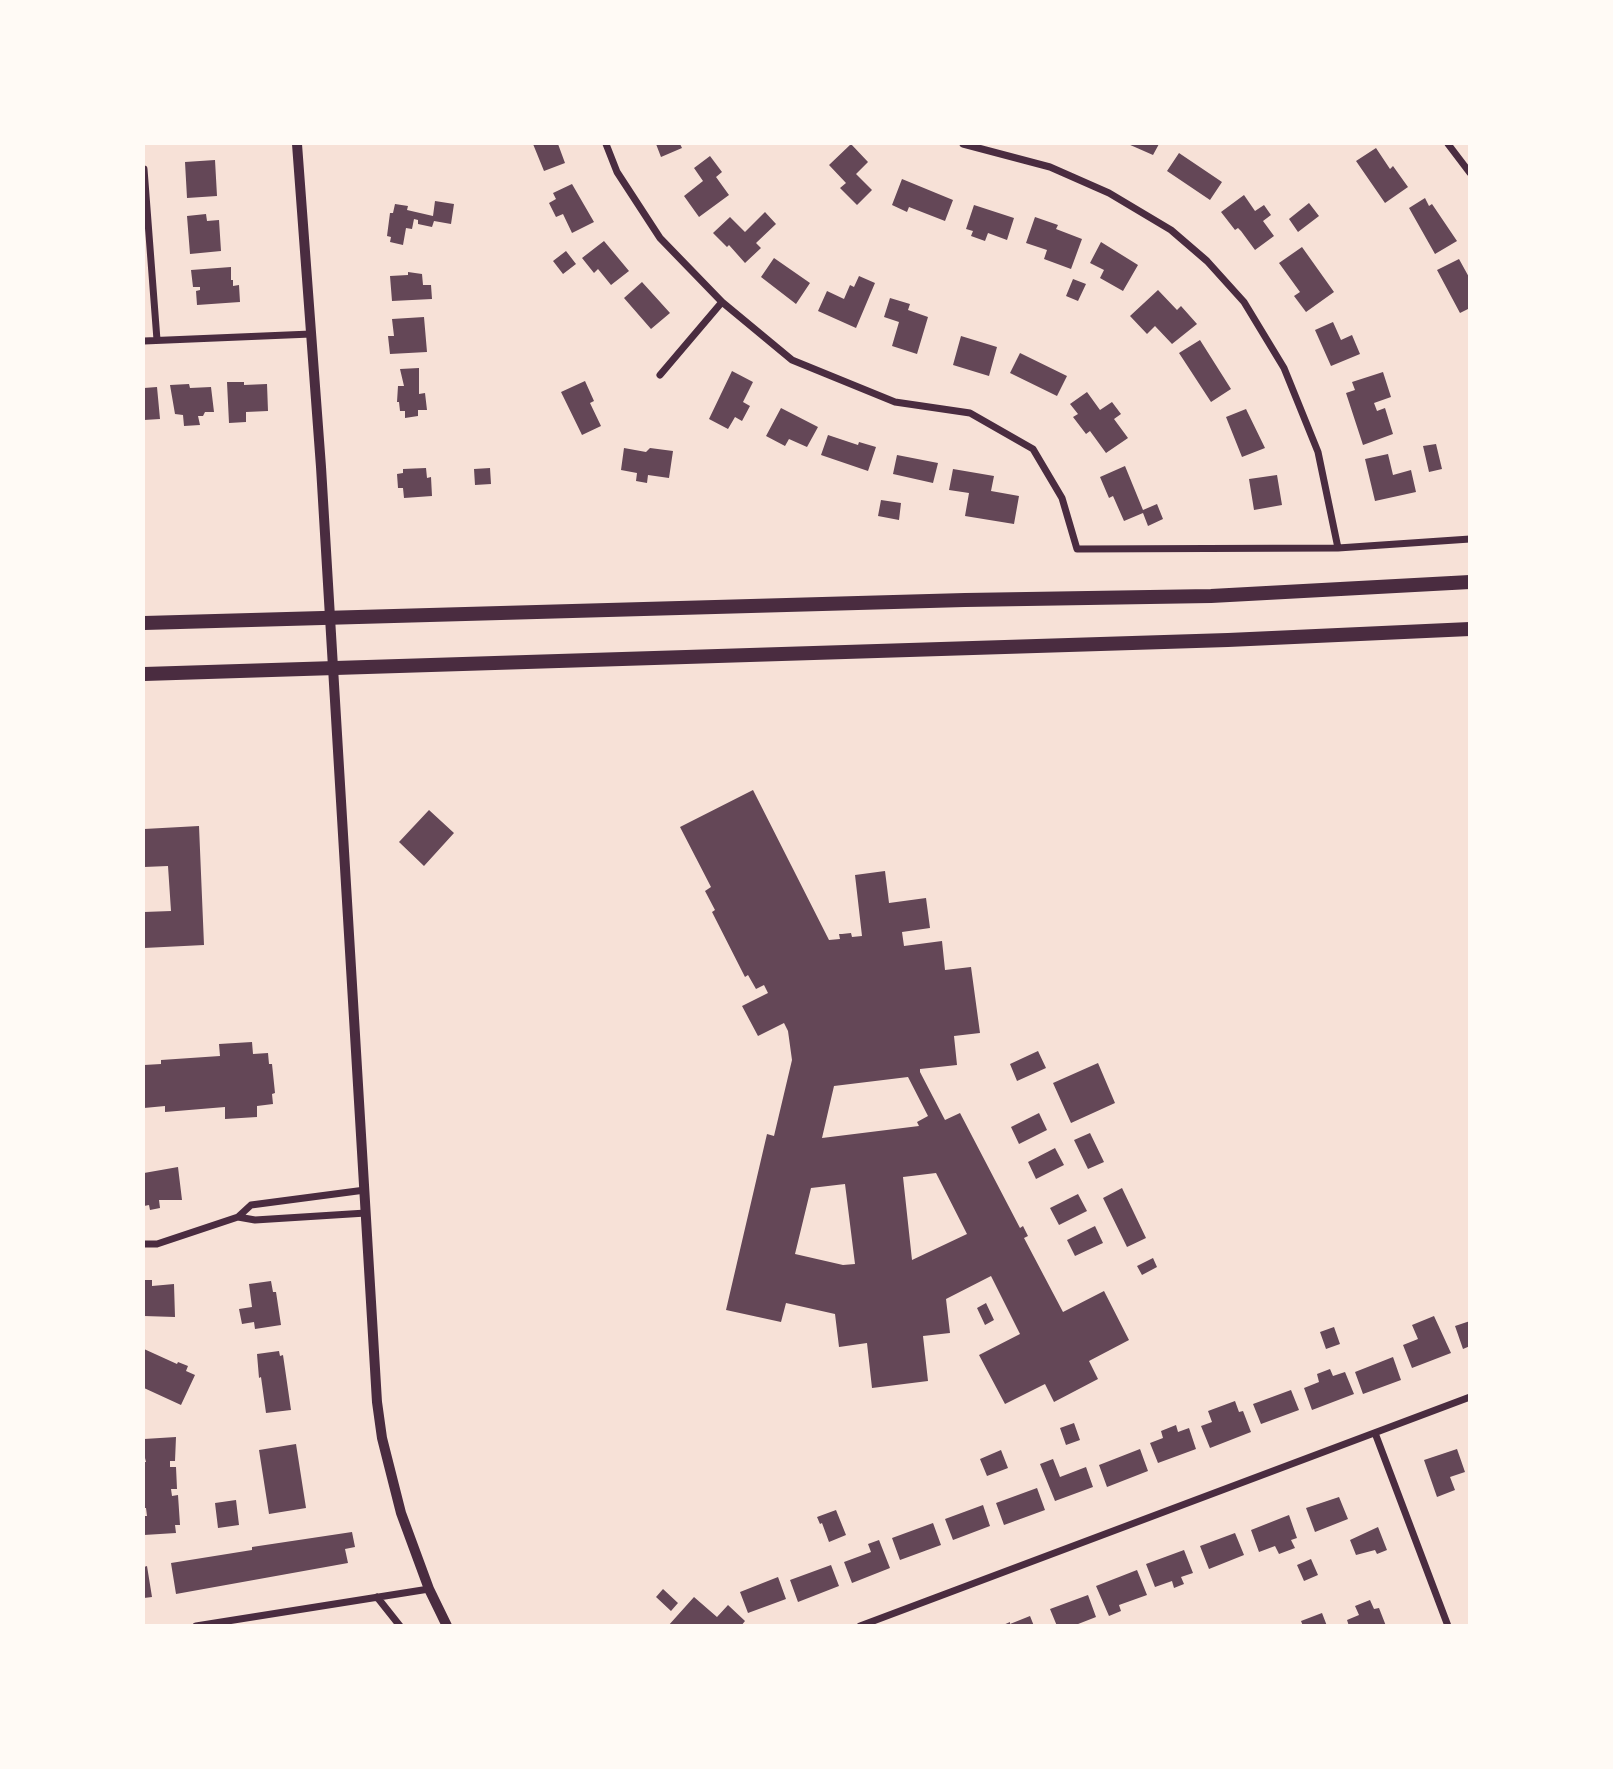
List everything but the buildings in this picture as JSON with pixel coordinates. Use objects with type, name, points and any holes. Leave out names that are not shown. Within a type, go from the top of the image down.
[{"type":"highway","points":[[144,623],[1211,596],[1469,582]]},
{"type":"highway","points":[[144,674],[1200,641],[1469,629]]},
{"type":"main road","points":[[297,144],[321,467],[377,1402],[382,1438],[401,1513],[429,1589],[447,1626]]},
{"type":"street","points":[[606,144],[617,172],[660,238],[722,302],[792,360],[895,402],[970,413],[1033,449],[1062,498],[1077,549],[1338,548],[1469,539]]},
{"type":"street","points":[[963,144],[1049,167],[1109,193],[1171,230],[1207,261],[1244,302],[1284,368],[1318,452],[1338,548]]},
{"type":"street","points":[[1448,144],[1469,173]]},
{"type":"street","points":[[144,169],[157,340]]},
{"type":"street","points":[[660,375],[722,302]]},
{"type":"street","points":[[144,341],[311,334]]},
{"type":"street","points":[[144,1244],[157,1244],[238,1217],[251,1205],[365,1190]]},
{"type":"street","points":[[238,1217],[255,1220],[366,1213]]},
{"type":"street","points":[[860,1626],[1469,1397]]},
{"type":"street","points":[[1375,1433],[1448,1626]]},
{"type":"street","points":[[196,1626],[429,1589]]},
{"type":"street","points":[[377,1597],[400,1626]]}]
